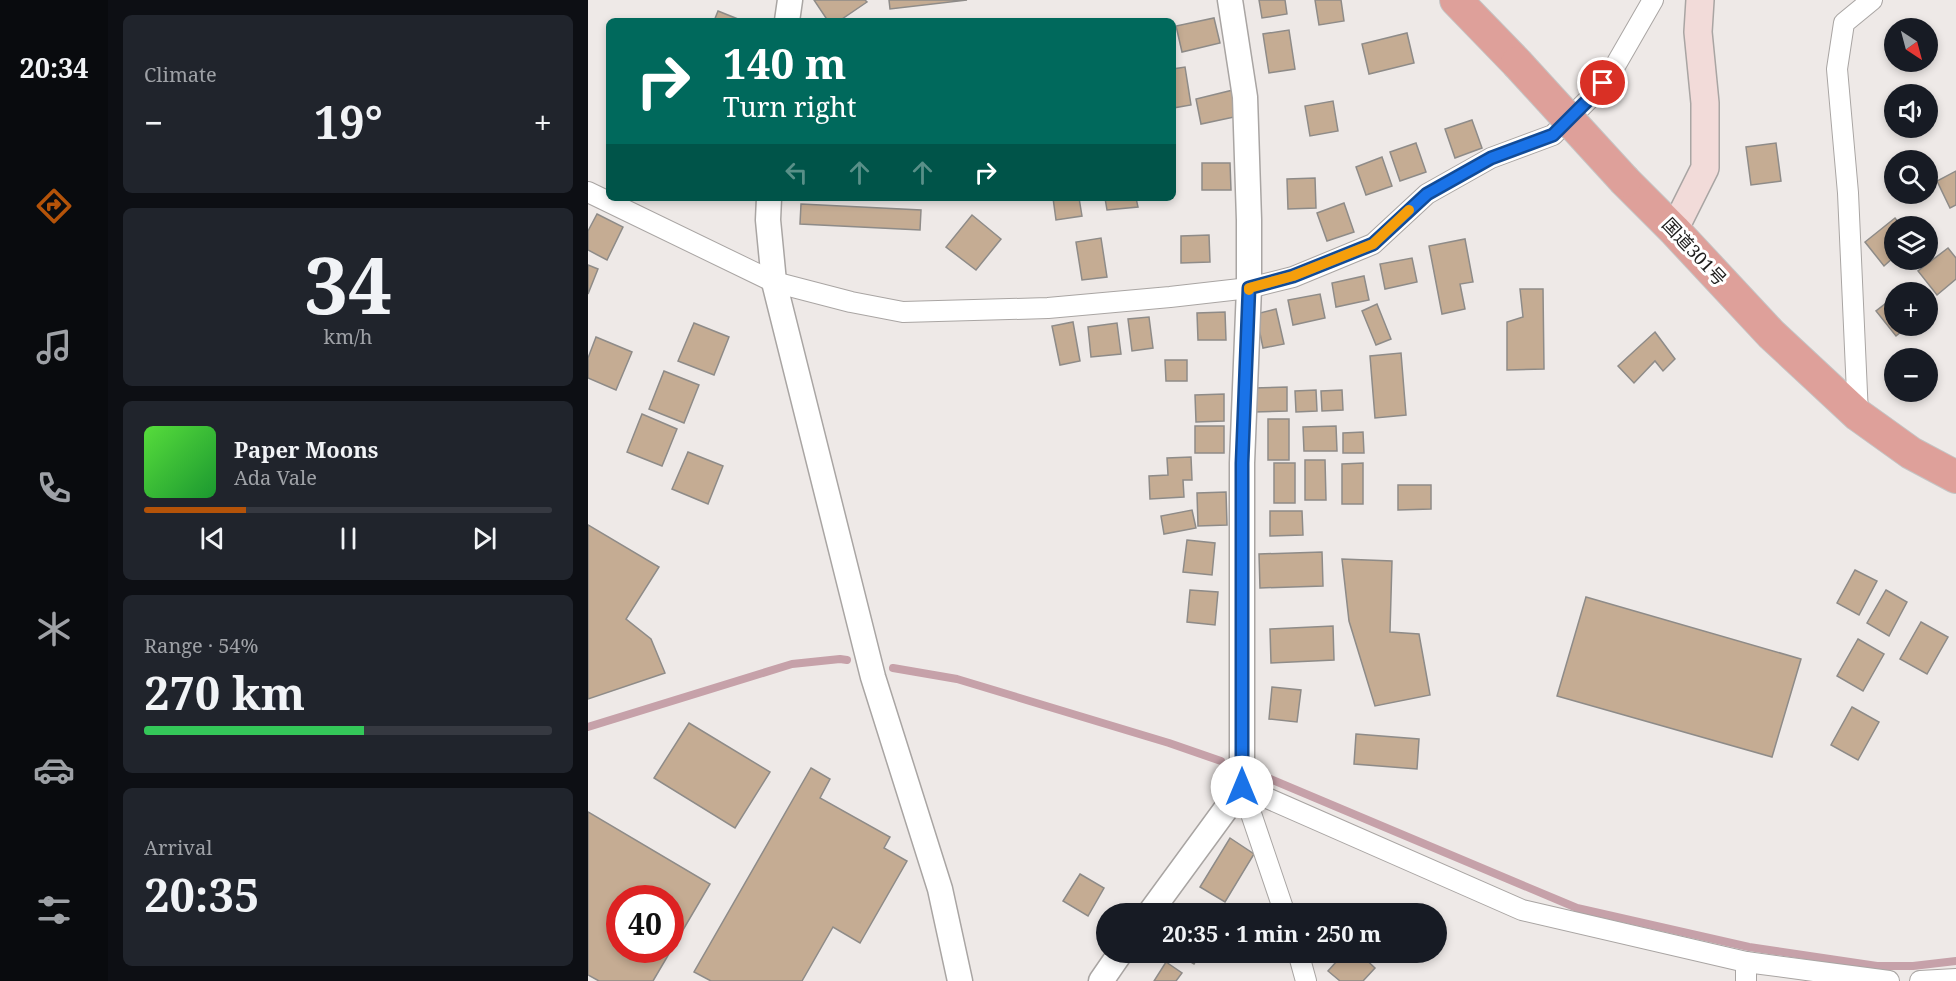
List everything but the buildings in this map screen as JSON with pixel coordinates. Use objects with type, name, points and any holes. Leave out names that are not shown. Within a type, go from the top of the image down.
[{"type":"highway","name":"国道301号","points":[[1456,0],[1771,334],[1858,415],[1911,453],[1956,477]]},
{"type":"main road","points":[[1674,230],[1705,168],[1705,103],[1698,32],[1700,0]]},
{"type":"street","points":[[787,18],[790,0]]},
{"type":"street","points":[[1230,0],[1245,98],[1249,220],[1249,288],[1242,463],[1242,787],[1281,903]]},
{"type":"street","points":[[607,201],[774,282],[851,302],[903,312],[1047,308],[1249,288],[1293,276],[1373,244],[1427,194],[1491,158],[1553,135],[1594,94],[1611,73],[1653,0]]},
{"type":"street","points":[[1858,415],[1848,193],[1838,69],[1844,23],[1872,0]]},
{"type":"street","points":[[588,192],[606,201]]},
{"type":"street","points":[[769,201],[768,220],[774,282],[873,677],[940,889],[960,981]]},
{"type":"street","points":[[1157,903],[1242,787]]},
{"type":"street","points":[[1242,787],[1522,910],[1746,971],[1889,981]]},
{"type":"street","points":[[1101,981],[1113,963]]},
{"type":"street","points":[[1301,963],[1306,981]]},
{"type":"street","points":[[1920,981],[1956,979]]},
{"type":"waterway","points":[[588,727],[792,664],[847,660]]},
{"type":"waterway","points":[[893,668],[957,679],[1221,761]]},
{"type":"waterway","points":[[1263,776],[1577,908],[1749,947],[1877,966],[1913,966],[1956,961]]},
{"type":"slow traffic","points":[[1249,290],[1249,288],[1293,276],[1373,244],[1409,210]]},
{"type":"route","points":[[1242,787],[1242,463],[1249,288],[1293,276],[1373,244],[1427,194],[1491,158],[1553,135],[1603,83]]}]
